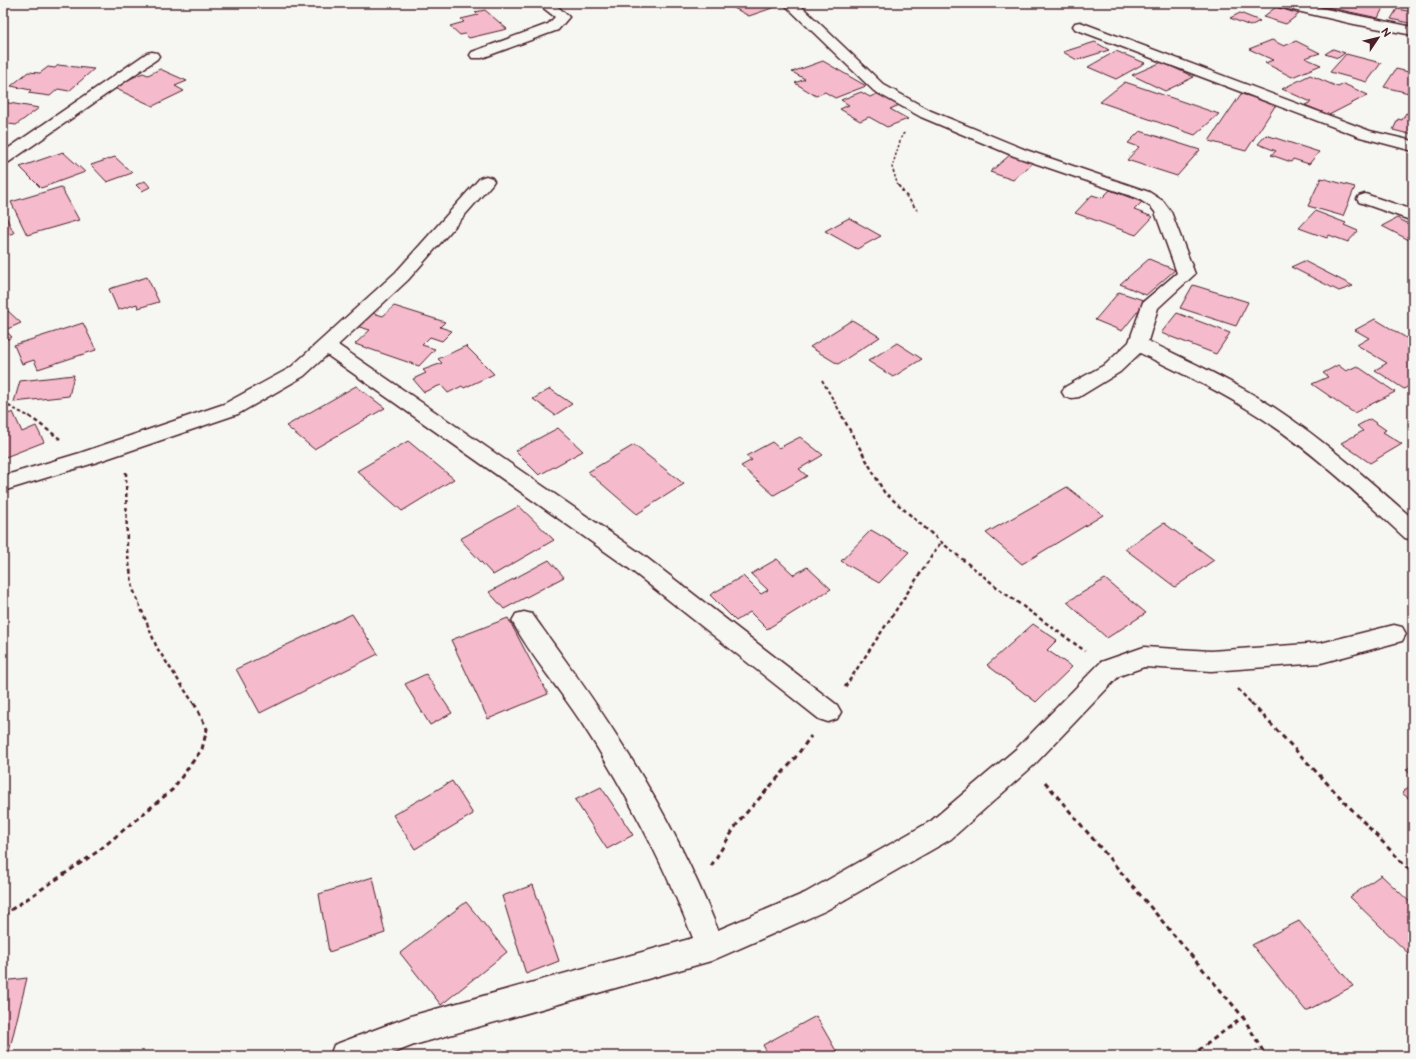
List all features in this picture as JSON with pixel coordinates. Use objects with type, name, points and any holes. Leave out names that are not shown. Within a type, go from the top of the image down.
[{"type":"street","points":[[477,55],[553,27],[562,17],[552,7],[544,3]]},
{"type":"street","points":[[790,3],[879,88],[926,114],[1020,153],[1143,196],[1157,204],[1163,212],[1186,274],[1149,306],[1138,344],[1113,368],[1072,392]]},
{"type":"street","points":[[1280,3],[1354,20],[1413,30]]},
{"type":"street","points":[[1080,26],[1366,134],[1413,146]]},
{"type":"street","points":[[3,159],[152,56]]},
{"type":"street","points":[[3,484],[87,458],[231,409],[297,372],[402,276],[486,180]]},
{"type":"street","points":[[1365,199],[1413,216]]},
{"type":"street","points":[[1138,344],[1212,380],[1268,412],[1345,470],[1413,532]]},
{"type":"street","points":[[326,346],[635,561],[828,712]]},
{"type":"street","points":[[524,621],[597,726],[649,813],[692,897],[711,947]]},
{"type":"street","points":[[345,1056],[414,1030],[711,947],[815,902],[941,830],[1024,757],[1110,669],[1144,657],[1211,661],[1321,653],[1394,634]]},
{"type":"path","points":[[917,210],[898,187],[892,167],[902,135],[926,114]]},
{"type":"path","points":[[822,380],[884,492],[941,542],[1003,592],[1110,669]]},
{"type":"path","points":[[3,403],[23,412],[87,458]]},
{"type":"path","points":[[3,915],[97,852],[172,790],[202,749],[207,729],[200,712],[157,648],[133,589],[127,550],[125,445]]},
{"type":"path","points":[[1211,661],[1413,874]]},
{"type":"path","points":[[1024,757],[1243,1017],[1266,1056]]},
{"type":"path","points":[[1191,1056],[1243,1017]]},
{"type":"building","points":[[743,3],[772,3],[778,6],[749,16],[732,7]]},
{"type":"building","points":[[1323,3],[1370,3],[1384,6],[1378,18],[1322,6]]},
{"type":"building","points":[[1276,7],[1299,14],[1286,24],[1263,17]]},
{"type":"building","points":[[1397,9],[1413,12],[1413,24],[1391,19]]},
{"type":"building","points":[[485,10],[507,29],[469,38],[465,34],[460,35],[450,26],[464,22],[461,19],[478,15],[475,12]]},
{"type":"building","points":[[1240,13],[1260,21],[1250,26],[1230,18]]},
{"type":"building","points":[[1272,40],[1284,46],[1296,41],[1320,53],[1305,58],[1321,65],[1292,77],[1265,63],[1273,60],[1249,49]]},
{"type":"building","points":[[1095,42],[1109,50],[1077,60],[1063,52]]},
{"type":"building","points":[[1333,49],[1345,53],[1338,58],[1325,54]]},
{"type":"building","points":[[1116,51],[1145,63],[1116,79],[1088,67]]},
{"type":"building","points":[[1346,54],[1381,63],[1367,82],[1330,72]]},
{"type":"building","points":[[823,61],[866,86],[835,98],[825,92],[816,96],[795,83],[805,79],[792,72]]},
{"type":"building","points":[[1162,62],[1194,77],[1165,91],[1132,75]]},
{"type":"building","points":[[58,65],[94,69],[69,91],[58,89],[50,96],[28,93],[31,90],[11,86],[28,72],[40,73],[48,67],[55,68]]},
{"type":"building","points":[[160,69],[187,81],[175,86],[184,91],[153,106],[112,87],[143,73],[148,75]]},
{"type":"building","points":[[1396,69],[1413,73],[1413,94],[1384,87]]},
{"type":"building","points":[[1310,75],[1338,87],[1344,84],[1368,95],[1329,115],[1305,105],[1311,102],[1282,89]]},
{"type":"building","points":[[1125,82],[1219,114],[1195,135],[1100,102]]},
{"type":"building","points":[[861,92],[870,97],[881,92],[902,104],[890,109],[908,119],[887,127],[869,117],[860,121],[840,109],[849,105],[841,100]]},
{"type":"building","points":[[1241,94],[1277,103],[1246,151],[1209,141]]},
{"type":"building","points":[[3,102],[39,108],[16,125],[3,123]]},
{"type":"building","points":[[1406,113],[1413,115],[1413,135],[1393,130],[1398,119],[1402,120]]},
{"type":"building","points":[[1140,131],[1200,150],[1177,176],[1127,160],[1139,147],[1128,143]]},
{"type":"building","points":[[1266,135],[1319,152],[1309,164],[1293,159],[1291,162],[1271,155],[1276,151],[1258,144]]},
{"type":"building","points":[[63,152],[85,172],[41,188],[20,167]]},
{"type":"building","points":[[1011,154],[1034,162],[1013,180],[990,172]]},
{"type":"building","points":[[115,157],[132,173],[107,182],[91,165]]},
{"type":"building","points":[[1321,178],[1355,187],[1343,216],[1308,206]]},
{"type":"building","points":[[145,181],[150,187],[142,191],[136,185]]},
{"type":"building","points":[[61,187],[79,220],[27,235],[11,202]]},
{"type":"building","points":[[1110,190],[1142,202],[1134,210],[1153,217],[1136,235],[1075,213],[1092,195],[1102,198]]},
{"type":"building","points":[[3,211],[14,233],[3,236]]},
{"type":"building","points":[[1315,211],[1346,223],[1344,225],[1358,231],[1348,242],[1329,235],[1327,238],[1299,228]]},
{"type":"building","points":[[849,218],[881,236],[857,249],[825,231]]},
{"type":"building","points":[[1397,218],[1413,226],[1413,240],[1411,241],[1382,226]]},
{"type":"building","points":[[1149,259],[1175,270],[1146,295],[1120,284]]},
{"type":"building","points":[[1304,261],[1353,286],[1339,291],[1291,267]]},
{"type":"building","points":[[147,277],[159,302],[138,308],[137,304],[118,310],[109,289]]},
{"type":"building","points":[[1193,285],[1248,302],[1236,326],[1180,308]]},
{"type":"building","points":[[1119,292],[1146,301],[1122,331],[1095,320]]},
{"type":"building","points":[[394,306],[445,322],[440,327],[452,331],[442,341],[430,337],[422,345],[435,349],[419,366],[355,344],[370,330],[356,326],[370,312],[383,316]]},
{"type":"building","points":[[8,311],[21,323],[5,330],[12,337],[3,341],[3,313]]},
{"type":"building","points":[[1177,313],[1230,333],[1216,354],[1161,333]]},
{"type":"building","points":[[1375,319],[1413,342],[1413,383],[1404,389],[1375,370],[1387,363],[1357,345],[1369,338],[1355,330]]},
{"type":"building","points":[[852,320],[880,337],[838,364],[810,347]]},
{"type":"building","points":[[83,323],[96,350],[38,369],[34,360],[22,364],[14,345]]},
{"type":"building","points":[[897,343],[922,359],[893,377],[868,361]]},
{"type":"building","points":[[466,346],[494,374],[464,388],[462,386],[448,393],[441,385],[424,392],[413,379],[426,373],[423,370],[442,363],[438,359]]},
{"type":"building","points":[[1338,365],[1346,371],[1357,366],[1395,392],[1354,413],[1312,384],[1328,377],[1323,373]]},
{"type":"building","points":[[74,375],[69,396],[14,402],[20,381]]},
{"type":"building","points":[[356,386],[385,408],[314,449],[286,426]]},
{"type":"building","points":[[550,389],[572,404],[555,415],[533,399]]},
{"type":"building","points":[[13,412],[22,432],[36,426],[44,442],[3,458],[3,416]]},
{"type":"building","points":[[1370,419],[1386,430],[1383,432],[1402,444],[1370,463],[1341,443],[1363,431],[1357,426]]},
{"type":"building","points":[[558,428],[583,451],[539,475],[515,451]]},
{"type":"building","points":[[800,437],[823,455],[799,469],[807,476],[774,495],[741,466],[752,460],[746,456],[772,442],[779,448]]},
{"type":"building","points":[[408,441],[454,479],[402,511],[357,471]]},
{"type":"building","points":[[634,445],[684,484],[637,514],[588,472]]},
{"type":"building","points":[[1067,487],[1103,515],[1022,564],[986,533]]},
{"type":"building","points":[[519,506],[554,540],[493,575],[460,539]]},
{"type":"building","points":[[1164,523],[1214,560],[1175,587],[1125,549]]},
{"type":"building","points":[[871,530],[909,552],[879,583],[841,561]]},
{"type":"building","points":[[777,559],[794,575],[807,567],[831,589],[767,629],[750,612],[736,621],[710,595],[743,576],[761,594],[768,590],[751,574]]},
{"type":"building","points":[[549,560],[564,577],[504,609],[489,592]]},
{"type":"building","points":[[1105,579],[1146,613],[1107,638],[1067,602]]},
{"type":"building","points":[[352,614],[378,654],[260,713],[236,669]]},
{"type":"building","points":[[508,618],[548,694],[488,719],[451,640]]},
{"type":"building","points":[[1033,624],[1057,640],[1047,650],[1072,667],[1036,702],[987,665]]},
{"type":"building","points":[[426,674],[452,713],[430,725],[405,684]]},
{"type":"building","points":[[1413,764],[1413,776],[1406,770]]},
{"type":"building","points":[[452,781],[473,814],[415,849],[393,815]]},
{"type":"building","points":[[1413,783],[1413,802],[1402,793]]},
{"type":"building","points":[[601,787],[633,835],[607,849],[575,800]]},
{"type":"building","points":[[1381,875],[1413,905],[1413,958],[1350,897]]},
{"type":"building","points":[[373,877],[385,933],[329,952],[319,894]]},
{"type":"building","points":[[533,885],[559,961],[526,974],[502,896]]},
{"type":"building","points":[[466,902],[507,952],[441,1005],[400,953]]},
{"type":"building","points":[[1299,921],[1353,986],[1306,1011],[1252,945]]},
{"type":"building","points":[[27,978],[8,1056],[3,1056],[3,981]]},
{"type":"building","points":[[816,1016],[839,1056],[769,1056],[763,1045]]},
{"type":"building","points":[[515,1053],[515,1056],[484,1056]]}]
